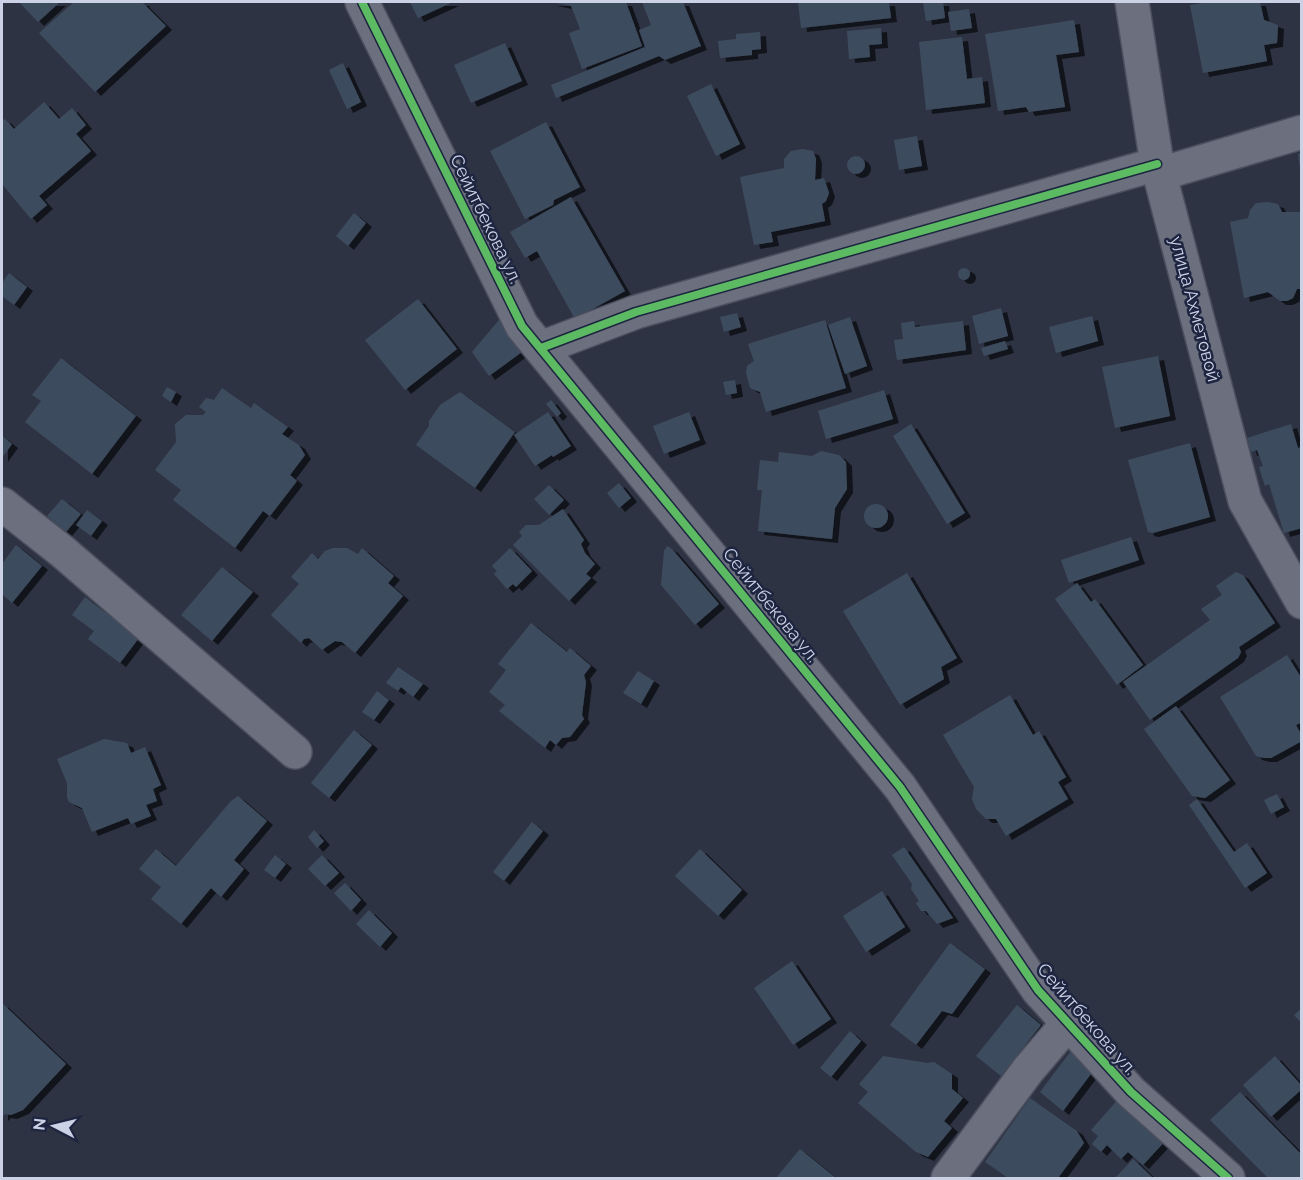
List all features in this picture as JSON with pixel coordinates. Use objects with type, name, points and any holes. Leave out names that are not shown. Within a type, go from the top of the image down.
[{"type":"street","name":"Сейитбекова ул.","points":[[362,2],[522,326],[900,787],[1038,990],[1131,1092],[1228,1179]]},
{"type":"street","name":"улица Ахметовой","points":[[1132,2],[1159,169],[1245,501],[1302,602]]},
{"type":"street","points":[[541,348],[636,312],[1302,132]]},
{"type":"street","points":[[2,504],[63,552],[295,752]]},
{"type":"street","points":[[948,1179],[1028,1070],[1068,1023]]},
{"type":"building","points":[[19,2],[60,2],[38,22]]},
{"type":"building","points":[[74,2],[145,2],[143,3],[166,26],[95,92],[39,33]]},
{"type":"building","points":[[410,2],[453,2],[418,18]]},
{"type":"building","points":[[551,2],[626,2],[642,46],[582,69],[569,33],[580,29],[571,6]]},
{"type":"building","points":[[642,2],[683,2],[701,46],[665,60],[659,56],[556,98],[551,85],[645,47],[639,30],[651,25]]},
{"type":"building","points":[[798,2],[889,2],[891,18],[801,28]]},
{"type":"building","points":[[923,2],[943,2],[945,18],[926,21]]},
{"type":"building","points":[[1208,2],[1260,2],[1264,20],[1278,25],[1277,43],[1264,45],[1267,61],[1203,73],[1190,5]]},
{"type":"building","points":[[969,9],[972,28],[951,31],[948,12]]},
{"type":"building","points":[[1074,20],[1079,52],[1056,55],[1065,107],[1029,112],[1026,107],[998,111],[985,34]]},
{"type":"building","points":[[881,28],[882,44],[869,45],[870,57],[849,59],[847,31]]},
{"type":"building","points":[[760,32],[761,49],[752,50],[752,55],[720,58],[718,41],[736,39],[736,34]]},
{"type":"building","points":[[962,37],[967,79],[982,77],[985,103],[926,110],[919,42]]},
{"type":"building","points":[[505,43],[522,81],[471,103],[454,65]]},
{"type":"building","points":[[343,63],[361,102],[347,109],[329,70]]},
{"type":"building","points":[[711,84],[740,144],[716,156],[687,96]]},
{"type":"building","points":[[44,102],[59,119],[72,108],[86,125],[76,134],[91,151],[39,196],[47,205],[31,219],[2,184],[2,121],[5,119],[14,129]]},
{"type":"building","points":[[546,122],[580,187],[554,200],[553,205],[525,219],[490,151]]},
{"type":"building","points":[[917,136],[922,166],[899,170],[894,140]]},
{"type":"building","points":[[803,149],[813,151],[816,159],[815,180],[824,178],[829,193],[822,204],[825,221],[771,232],[773,242],[754,245],[740,177],[784,168],[784,159],[791,151]]},
{"type":"building","points":[[1302,153],[1302,168],[1300,168],[1298,154]]},
{"type":"building","points":[[852,156],[860,156],[865,161],[863,172],[852,174],[847,169],[847,161]]},
{"type":"building","points":[[571,197],[625,291],[575,319],[537,251],[525,258],[510,232]]},
{"type":"building","points":[[1256,203],[1278,204],[1282,212],[1302,212],[1302,289],[1297,289],[1293,298],[1287,301],[1280,301],[1268,292],[1244,298],[1230,222],[1248,218],[1250,210]]},
{"type":"building","points":[[354,213],[366,223],[348,246],[336,236]]},
{"type":"building","points":[[966,268],[970,274],[966,280],[962,280],[958,272]]},
{"type":"building","points":[[9,273],[27,287],[14,305],[2,296],[2,283]]},
{"type":"building","points":[[418,299],[457,349],[405,390],[365,340]]},
{"type":"building","points":[[1001,308],[1008,336],[979,344],[972,316]]},
{"type":"building","points":[[737,313],[741,327],[724,332],[720,317]]},
{"type":"building","points":[[1092,316],[1098,341],[1056,353],[1049,327]]},
{"type":"building","points":[[850,317],[867,366],[845,374],[828,325]]},
{"type":"building","points":[[499,320],[522,352],[489,376],[472,352]]},
{"type":"building","points":[[825,320],[846,388],[766,412],[760,392],[750,388],[746,373],[747,366],[754,361],[748,344]]},
{"type":"building","points":[[914,321],[915,327],[963,321],[966,350],[897,360],[894,340],[903,339],[901,323]]},
{"type":"building","points":[[1005,341],[1008,349],[984,356],[981,348]]},
{"type":"building","points":[[1158,356],[1170,416],[1115,428],[1102,367]]},
{"type":"building","points":[[61,358],[136,416],[92,474],[25,422],[41,401],[32,395]]},
{"type":"building","points":[[735,380],[737,393],[726,395],[723,382]]},
{"type":"building","points":[[167,387],[176,392],[171,402],[162,396]]},
{"type":"building","points":[[222,388],[251,408],[254,403],[288,427],[282,434],[299,445],[305,455],[290,475],[297,481],[270,516],[263,511],[235,548],[173,500],[181,490],[155,470],[176,442],[175,424],[186,415],[203,415],[206,412],[199,407],[206,398],[214,400]]},
{"type":"building","points":[[884,390],[893,419],[826,439],[818,411]]},
{"type":"building","points":[[460,392],[515,432],[475,488],[416,445],[440,405]]},
{"type":"building","points":[[551,400],[561,413],[557,417],[546,404]]},
{"type":"building","points":[[548,412],[571,446],[535,466],[514,435]]},
{"type":"building","points":[[689,412],[700,440],[664,454],[653,426]]},
{"type":"building","points":[[911,424],[965,513],[947,524],[893,436]]},
{"type":"building","points":[[1291,424],[1298,448],[1302,447],[1302,528],[1284,533],[1269,484],[1265,486],[1259,467],[1263,466],[1257,450],[1251,452],[1247,438]]},
{"type":"building","points":[[2,436],[12,444],[2,458]]},
{"type":"building","points":[[1190,443],[1210,517],[1153,533],[1148,532],[1128,460]]},
{"type":"building","points":[[821,451],[839,455],[846,462],[847,489],[835,508],[832,539],[758,531],[762,490],[757,490],[760,460],[778,462],[779,452],[812,456]]},
{"type":"building","points":[[619,483],[631,498],[619,508],[607,493]]},
{"type":"building","points":[[549,485],[564,500],[549,515],[534,499]]},
{"type":"building","points":[[62,499],[81,514],[66,532],[47,516]]},
{"type":"building","points":[[876,504],[885,507],[888,516],[885,525],[876,528],[867,525],[864,516],[867,507]]},
{"type":"building","points":[[563,509],[584,540],[581,544],[585,553],[595,564],[586,574],[591,578],[569,601],[513,545],[522,536],[519,532],[526,525],[539,525]]},
{"type":"building","points":[[87,510],[102,521],[91,536],[76,525]]},
{"type":"building","points":[[1131,537],[1139,560],[1069,583],[1061,560]]},
{"type":"building","points":[[16,545],[42,566],[12,603],[2,594],[2,564]]},
{"type":"building","points":[[667,546],[719,604],[695,625],[661,585],[664,551]]},
{"type":"building","points":[[333,548],[347,548],[358,554],[362,548],[394,576],[388,583],[403,596],[355,653],[342,642],[335,641],[322,650],[309,638],[304,639],[301,643],[271,615],[299,584],[291,577],[312,553],[318,559],[325,551]]},
{"type":"building","points":[[510,548],[532,571],[516,587],[513,584],[507,589],[494,574],[497,571],[492,566]]},
{"type":"building","points":[[222,567],[253,592],[212,641],[181,615]]},
{"type":"building","points":[[1236,572],[1243,575],[1275,623],[1239,647],[1241,652],[1238,658],[1150,720],[1123,682],[1210,620],[1201,609],[1222,595],[1216,586]]},
{"type":"building","points":[[907,573],[957,658],[941,667],[944,679],[900,705],[843,611]]},
{"type":"building","points":[[1077,583],[1091,602],[1095,599],[1143,665],[1117,685],[1055,599]]},
{"type":"building","points":[[85,597],[139,638],[120,663],[88,639],[94,631],[72,615]]},
{"type":"building","points":[[531,623],[567,652],[570,648],[591,666],[584,675],[586,682],[582,715],[584,719],[570,737],[562,738],[556,745],[550,740],[545,748],[499,711],[505,705],[489,692],[506,670],[498,664]]},
{"type":"building","points":[[1287,655],[1302,679],[1302,722],[1296,725],[1302,741],[1271,758],[1256,756],[1220,697]]},
{"type":"building","points":[[398,667],[423,684],[413,697],[401,687],[398,691],[386,683]]},
{"type":"building","points":[[638,671],[654,681],[641,704],[623,693]]},
{"type":"building","points":[[377,691],[389,700],[374,720],[362,712]]},
{"type":"building","points":[[1010,695],[1033,735],[1039,731],[1066,777],[1058,782],[1068,799],[1006,836],[996,819],[986,819],[976,809],[972,799],[974,787],[943,735]]},
{"type":"building","points":[[1176,706],[1230,780],[1205,798],[1192,796],[1144,729]]},
{"type":"building","points":[[354,730],[372,745],[329,798],[311,783]]},
{"type":"building","points":[[104,739],[127,743],[131,753],[145,747],[161,785],[153,789],[157,801],[146,805],[151,816],[131,824],[128,818],[92,832],[82,808],[69,802],[67,783],[57,759]]},
{"type":"building","points":[[1277,794],[1284,807],[1271,814],[1264,800]]},
{"type":"building","points":[[238,796],[267,821],[234,860],[244,869],[221,897],[211,888],[181,924],[151,899],[161,887],[139,869],[156,849],[176,866],[231,801]]},
{"type":"building","points":[[1197,799],[1234,852],[1247,843],[1267,873],[1245,888],[1189,805]]},
{"type":"building","points":[[532,822],[543,831],[504,881],[493,872]]},
{"type":"building","points":[[314,830],[324,841],[317,848],[308,837]]},
{"type":"building","points":[[904,847],[953,918],[937,924],[926,911],[921,911],[916,903],[919,901],[911,889],[912,884],[892,855]]},
{"type":"building","points":[[700,849],[742,890],[718,916],[675,876]]},
{"type":"building","points":[[275,855],[286,864],[275,878],[264,870]]},
{"type":"building","points":[[322,855],[339,873],[325,886],[308,869]]},
{"type":"building","points":[[345,883],[361,900],[351,911],[334,893]]},
{"type":"building","points":[[882,891],[905,927],[866,952],[843,916]]},
{"type":"building","points":[[369,910],[392,933],[380,947],[356,924]]},
{"type":"building","points":[[950,943],[985,969],[952,1014],[942,1011],[916,1045],[890,1025]]},
{"type":"building","points":[[792,961],[831,1019],[793,1045],[754,988]]},
{"type":"building","points":[[2,1003],[66,1064],[23,1110],[11,1115],[5,1114],[2,1117]]},
{"type":"building","points":[[1017,1005],[1041,1025],[1001,1076],[976,1056]]},
{"type":"building","points":[[1302,1008],[1302,1024],[1294,1015]]},
{"type":"building","points":[[850,1031],[861,1041],[831,1077],[820,1068]]},
{"type":"building","points":[[1071,1051],[1094,1070],[1063,1111],[1040,1092]]},
{"type":"building","points":[[883,1056],[934,1062],[952,1074],[952,1089],[963,1098],[944,1121],[952,1128],[928,1157],[916,1152],[858,1103],[868,1092],[859,1084]]},
{"type":"building","points":[[1275,1056],[1302,1086],[1302,1089],[1271,1117],[1243,1085]]},
{"type":"building","points":[[1240,1092],[1302,1155],[1302,1178],[1268,1178],[1210,1120]]},
{"type":"building","points":[[1120,1097],[1167,1139],[1143,1165],[1128,1152],[1121,1159],[1107,1145],[1101,1152],[1092,1144],[1098,1136],[1091,1130]]},
{"type":"building","points":[[1030,1098],[1077,1131],[1084,1143],[1058,1178],[1008,1178],[985,1162]]},
{"type":"building","points":[[800,1149],[836,1178],[776,1178]]},
{"type":"building","points":[[1133,1159],[1153,1178],[1115,1178]]},
{"type":"cycle path","points":[[362,2],[522,326],[900,787],[1038,990],[1131,1092],[1228,1178]]},
{"type":"cycle path","points":[[541,348],[636,312],[1157,164]]}]
